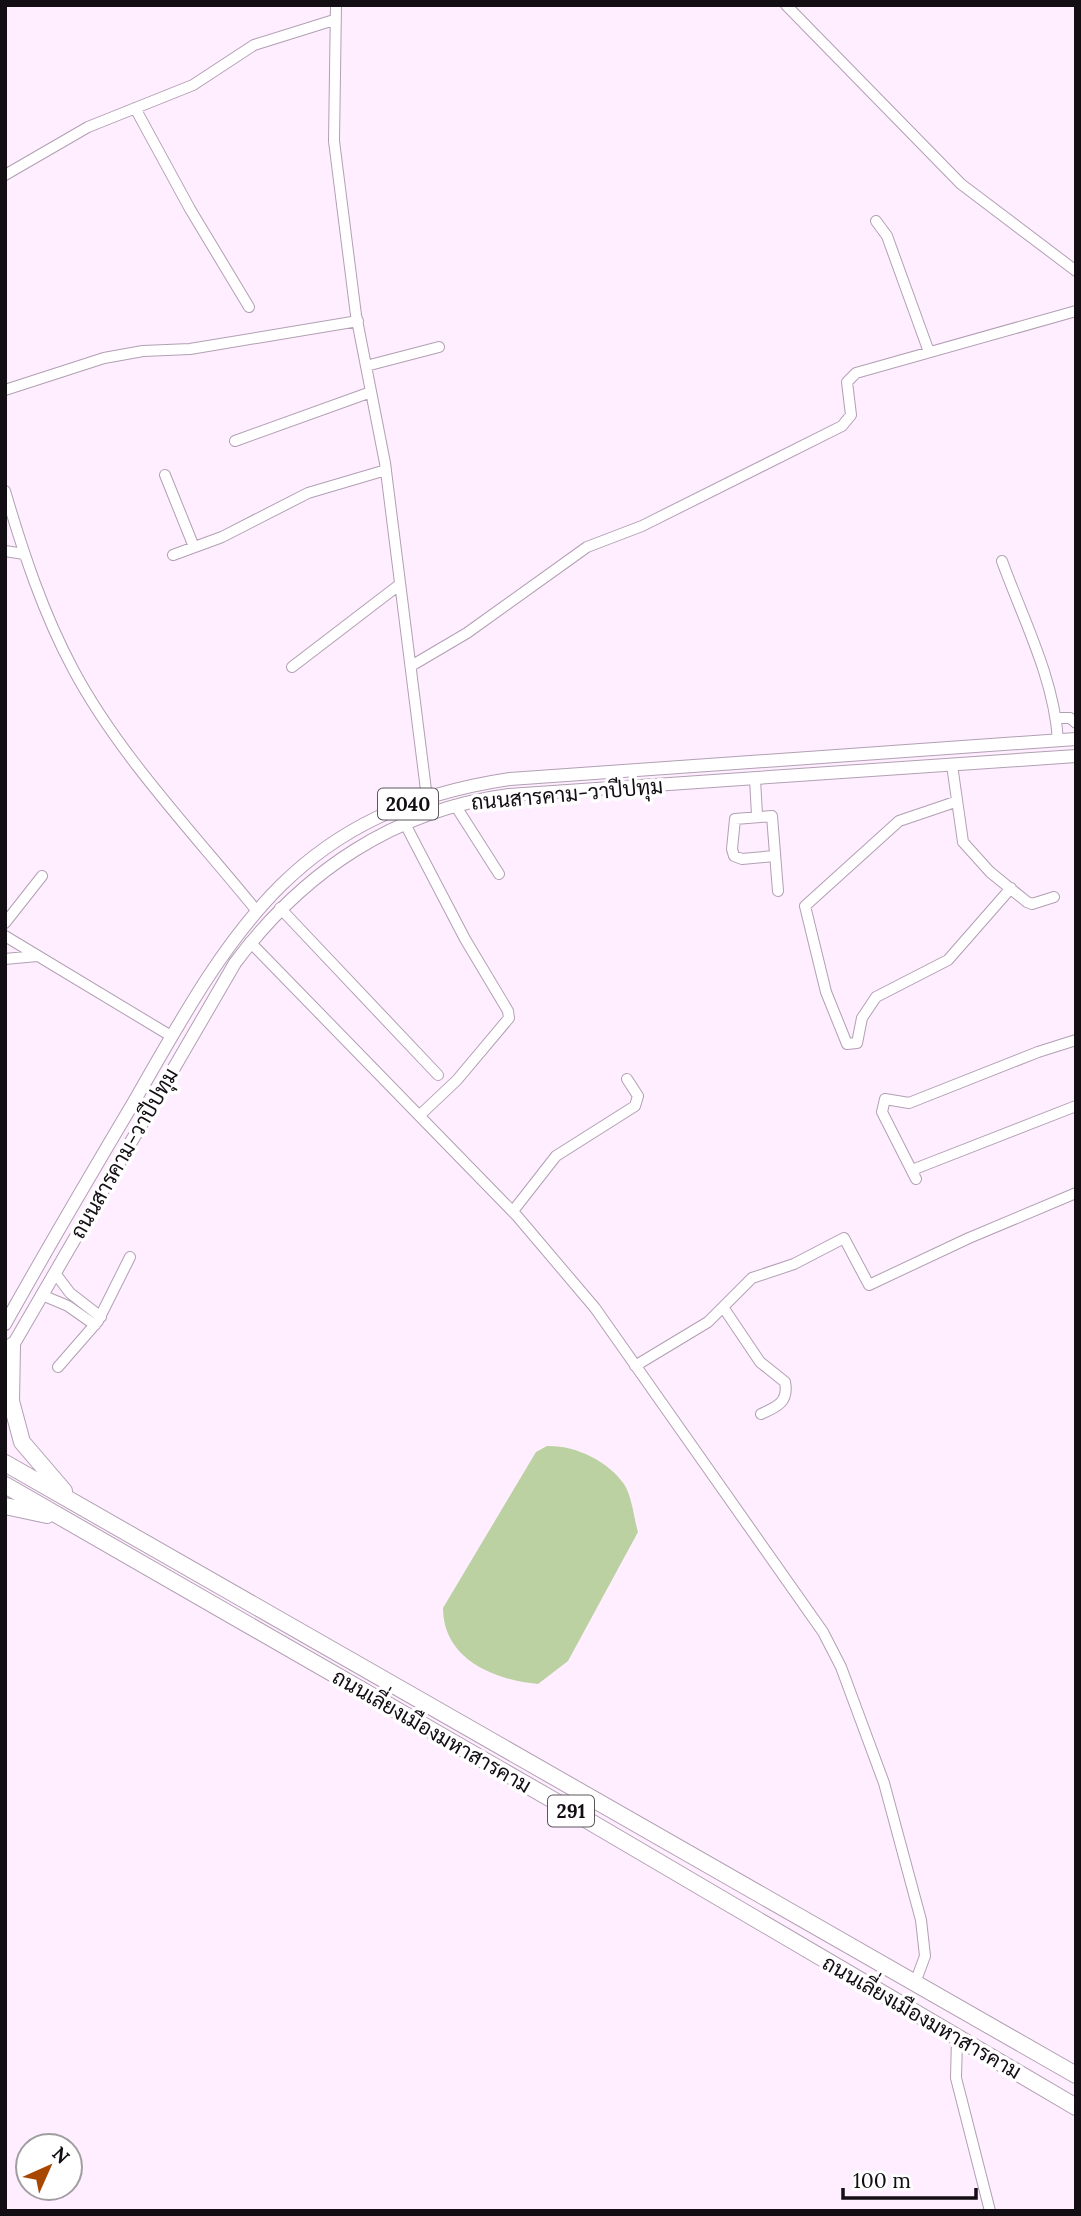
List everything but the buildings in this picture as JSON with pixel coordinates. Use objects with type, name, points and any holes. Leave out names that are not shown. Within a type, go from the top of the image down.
[{"type":"highway","points":[[9,1352],[11,1401],[22,1442],[71,1498]]},
{"type":"highway","name":"ถนนเลี่ยงเมืองมหาสารคาม","points":[[5,1463],[71,1498],[1076,2075]]},
{"type":"highway","name":"ถนนเลี่ยงเมืองมหาสารคาม","points":[[5,1485],[553,1800],[1076,2106]]},
{"type":"highway","points":[[5,1506],[63,1519]]},
{"type":"main road","name":"ถนนสารคาม-วาปีปทุม","points":[[7,1317],[222,954],[256,910],[292,873],[345,834],[387,812],[427,797],[510,779],[1076,739]]},
{"type":"main road","name":"ถนนสารคาม-วาปีปทุม","points":[[9,1352],[235,963],[280,908],[320,872],[355,848],[404,822],[455,805],[509,795],[1076,756]]},
{"type":"main road","points":[[827,757],[828,773]]},
{"type":"main road","points":[[131,1106],[146,1115]]},
{"type":"street","points":[[336,5],[334,141],[358,321],[386,470],[427,797]]},
{"type":"street","points":[[786,5],[961,184],[1076,271]]},
{"type":"street","points":[[5,175],[57,142],[192,85],[254,45],[334,20]]},
{"type":"street","points":[[135,108],[190,209],[249,307]]},
{"type":"street","points":[[876,221],[887,236],[929,352]]},
{"type":"street","points":[[411,666],[467,633],[587,547],[642,526],[842,426],[851,415],[846,382],[856,373],[1076,311]]},
{"type":"street","points":[[5,390],[104,358],[142,351],[190,349],[358,321]]},
{"type":"street","points":[[366,366],[439,347]]},
{"type":"street","points":[[234,441],[371,392]]},
{"type":"street","points":[[173,555],[222,537],[308,493],[386,470]]},
{"type":"street","points":[[165,475],[194,547]]},
{"type":"street","points":[[5,491],[24,554],[50,621],[74,671],[111,730],[256,910]]},
{"type":"street","points":[[5,551],[24,554]]},
{"type":"street","points":[[1002,561],[1047,681],[1057,718],[1058,740]]},
{"type":"street","points":[[292,667],[399,586]]},
{"type":"street","points":[[1057,718],[1070,718],[1076,723]]},
{"type":"street","points":[[952,765],[962,842],[990,872],[1032,904],[1054,897]]},
{"type":"street","points":[[755,779],[757,815]]},
{"type":"street","points":[[956,802],[899,821],[805,905],[826,992],[847,1044],[850,1046],[857,1043],[862,1018],[876,997],[948,960],[1011,888]]},
{"type":"street","points":[[455,805],[499,874]]},
{"type":"street","points":[[774,856],[742,859],[733,854],[734,821],[757,815],[772,816],[778,891]]},
{"type":"street","points":[[404,822],[465,939],[508,1011],[509,1018],[457,1080],[420,1115]]},
{"type":"street","points":[[5,923],[42,876]]},
{"type":"street","points":[[280,908],[438,1075]]},
{"type":"street","points":[[5,936],[172,1036]]},
{"type":"street","points":[[250,942],[513,1211],[595,1308],[823,1632],[841,1667],[884,1783],[921,1920],[925,1956],[915,1983]]},
{"type":"street","points":[[5,959],[37,956]]},
{"type":"street","points":[[1076,1040],[1038,1052],[909,1103],[885,1099],[882,1112],[914,1175],[1076,1106]]},
{"type":"street","points":[[513,1211],[556,1156],[635,1106],[638,1096],[628,1079]]},
{"type":"street","points":[[635,1366],[708,1322],[752,1278],[794,1264],[844,1238],[869,1285],[969,1238],[1076,1193]]},
{"type":"street","points":[[58,1367],[98,1321],[130,1257]]},
{"type":"street","points":[[55,1273],[70,1293],[98,1321]]},
{"type":"street","points":[[42,1295],[98,1321]]},
{"type":"street","points":[[723,1307],[760,1362],[785,1382],[786,1398],[782,1404],[761,1414]]},
{"type":"street","points":[[957,2038],[956,2078],[990,2211]]},
{"type":"green space","points":[[547,1446],[569,1448],[590,1456],[609,1468],[624,1484],[629,1495],[638,1532],[568,1661],[538,1684],[505,1678],[474,1664],[452,1641],[445,1626],[443,1608],[536,1452]]}]
